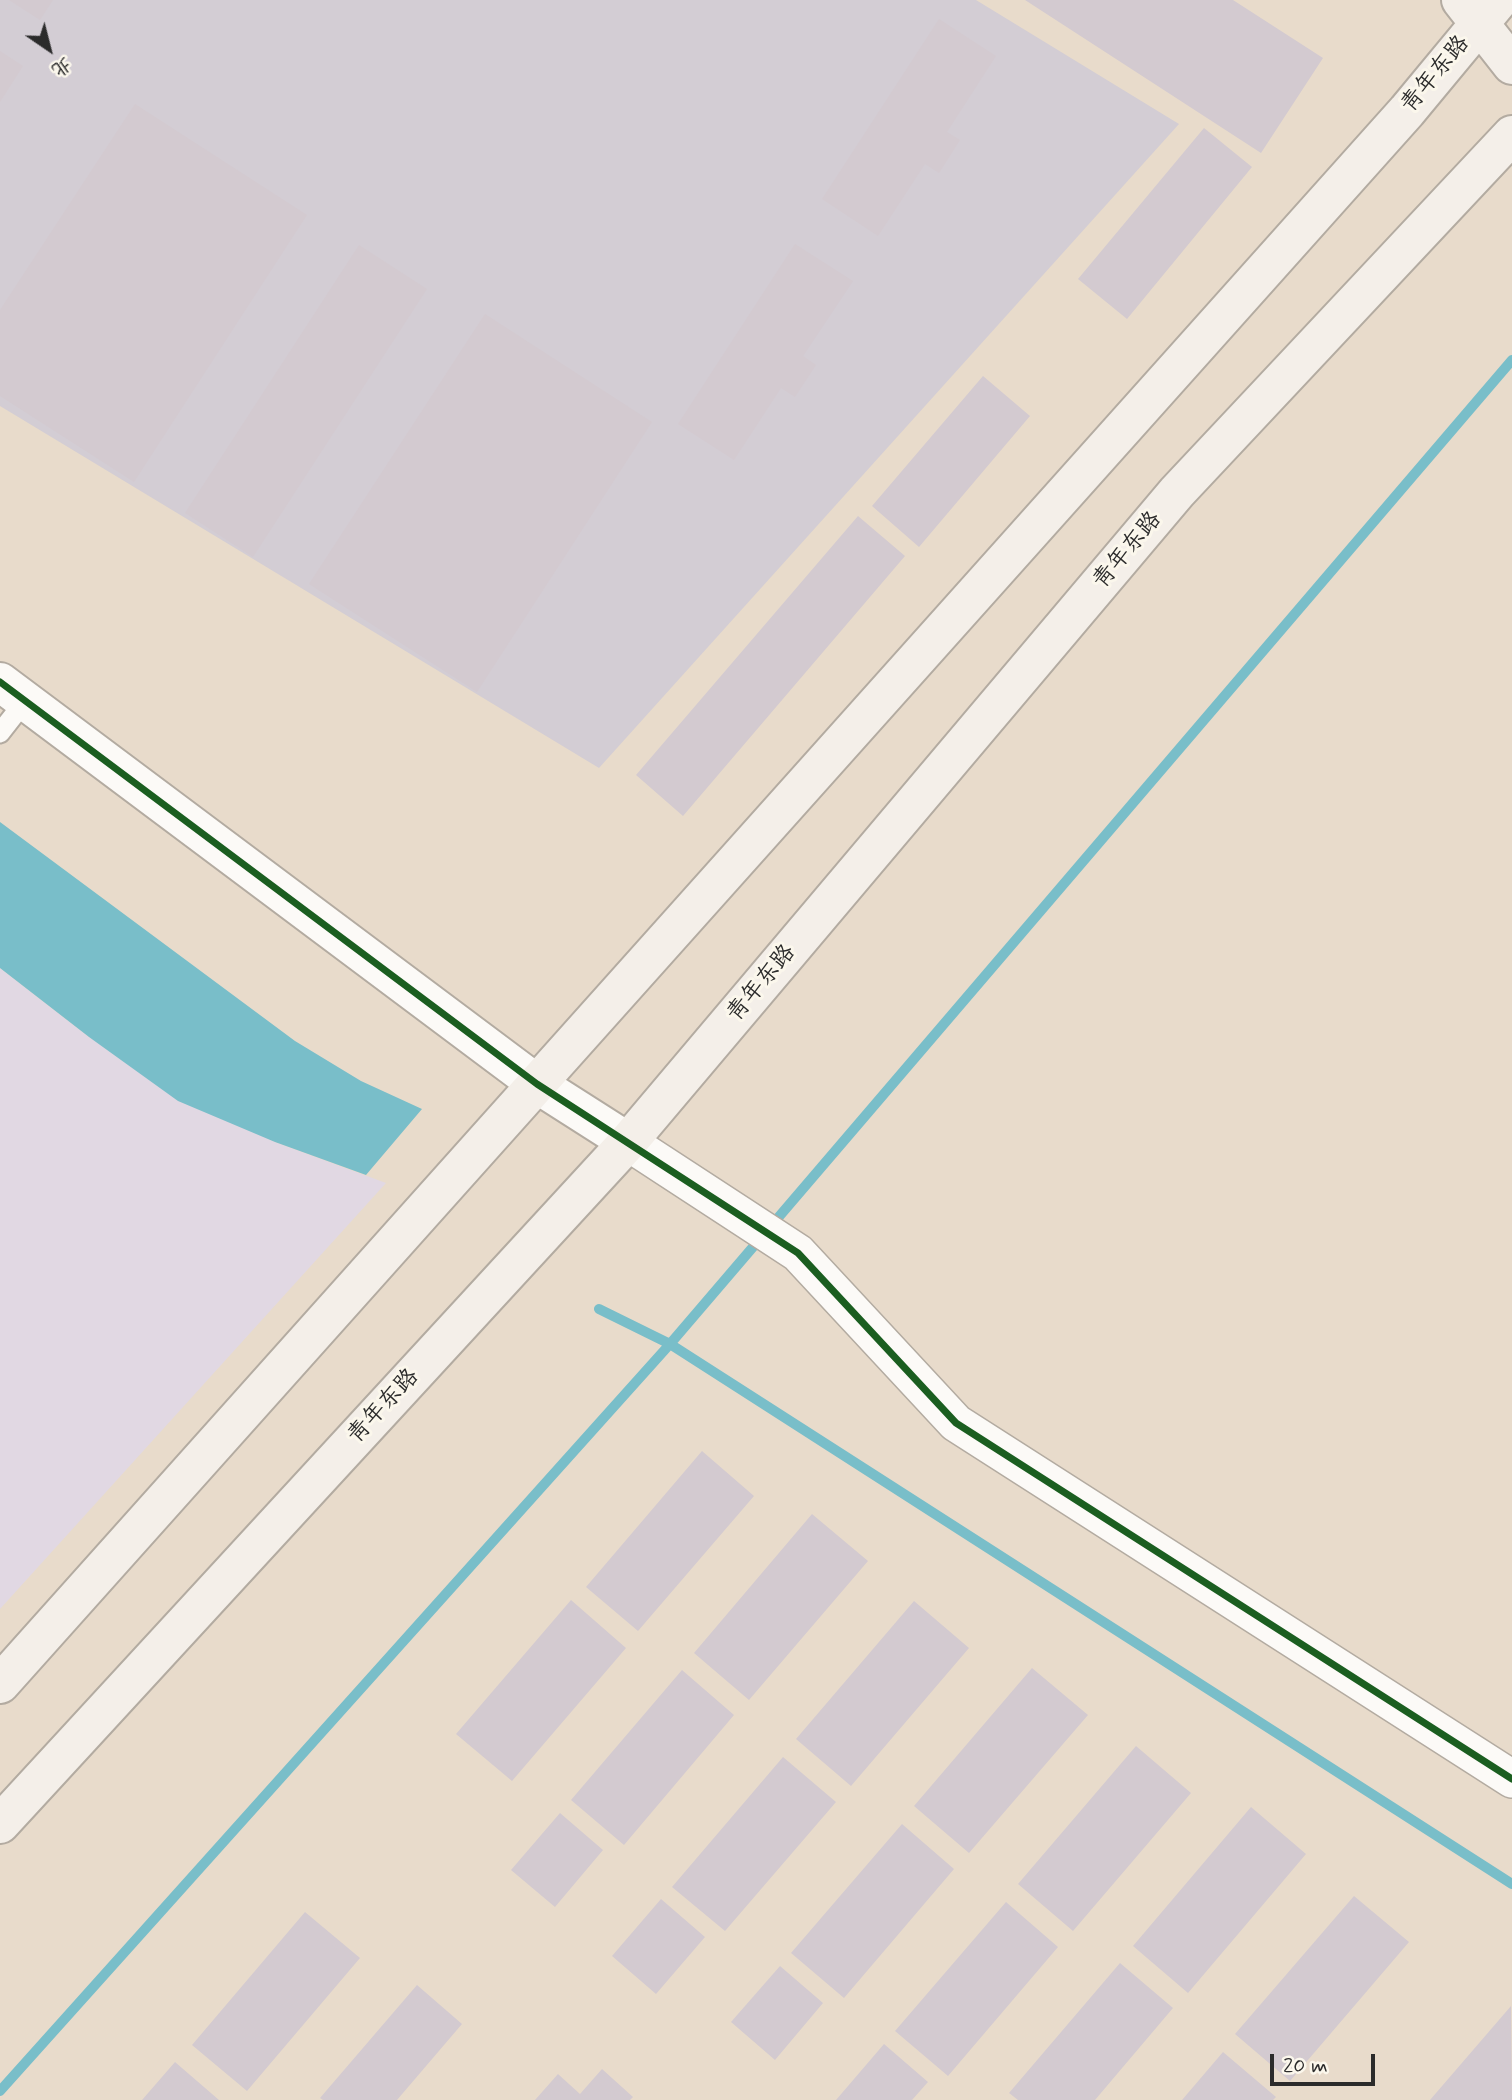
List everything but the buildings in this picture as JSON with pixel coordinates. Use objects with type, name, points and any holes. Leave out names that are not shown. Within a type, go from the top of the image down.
[{"type":"main road","points":[[1480,8],[1512,65]]},
{"type":"main road","name":"青年东路","points":[[0,1684],[1021,540],[1408,111],[1480,8]]},
{"type":"main road","name":"青年东路","points":[[0,1824],[628,1142],[1177,492],[1512,135]]},
{"type":"street","points":[[13,691],[537,1084],[797,1253],[956,1423],[1512,1779]]},
{"type":"lane","points":[[0,733],[13,691]]},
{"type":"shaded area","points":[[0,0],[976,0],[1179,124],[599,768],[0,406]]},
{"type":"shaded area","points":[[0,968],[89,1037],[275,1142],[386,1183],[0,1609]]},
{"type":"water","points":[[0,822],[295,1041],[361,1081],[422,1109],[366,1175],[275,1142],[178,1101],[0,968]]},
{"type":"waterway","points":[[0,2091],[670,1344],[1512,360]]},
{"type":"waterway","points":[[599,1309],[670,1344],[1512,1884]]},
{"type":"cycle path","points":[[0,682],[537,1084],[798,1253],[956,1423],[1512,1779]]}]
